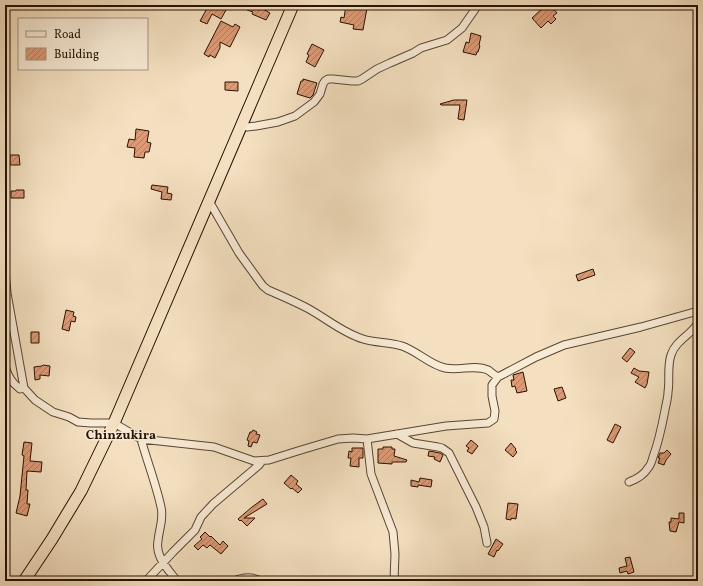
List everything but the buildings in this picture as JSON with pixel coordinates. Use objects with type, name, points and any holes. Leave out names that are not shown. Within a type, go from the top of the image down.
[{"type":"highway","points":[[24,581],[81,491],[114,423],[293,5]]},
{"type":"street","points":[[242,125],[247,127],[256,126],[278,122],[295,116],[314,102],[320,94],[325,81],[333,79],[358,81],[377,69],[421,48],[447,40],[462,28],[478,5]]},
{"type":"street","points":[[209,201],[239,253],[263,286],[268,290],[309,309],[350,334],[363,339],[402,346],[414,351],[436,365],[445,368],[481,368],[489,370],[498,377]]},
{"type":"street","points":[[5,271],[6,294],[24,388],[35,400],[53,412],[69,417],[78,422],[114,423],[141,439],[214,447],[254,461],[269,460],[338,440],[353,438],[367,439],[446,426],[488,423],[494,419],[495,411],[492,396],[492,385],[498,377],[536,357],[564,345],[642,327],[698,310]]},
{"type":"street","points":[[629,482],[635,480],[650,467],[663,427],[671,354],[680,340],[689,334],[698,323]]},
{"type":"street","points":[[5,367],[13,384],[20,389],[24,388]]},
{"type":"street","points":[[397,434],[413,443],[438,446],[449,453],[476,507],[484,527],[487,543]]},
{"type":"street","points":[[141,439],[161,508],[162,522],[157,542],[157,549],[162,563],[177,581]]},
{"type":"street","points":[[367,439],[371,474],[393,532],[395,554],[394,581]]},
{"type":"street","points":[[146,581],[195,530],[201,517],[213,504],[262,461]]},
{"type":"street","points":[[234,581],[249,578],[261,581]]},
{"type":"district","name":"Chinzukira","points":[[121,434]]}]
